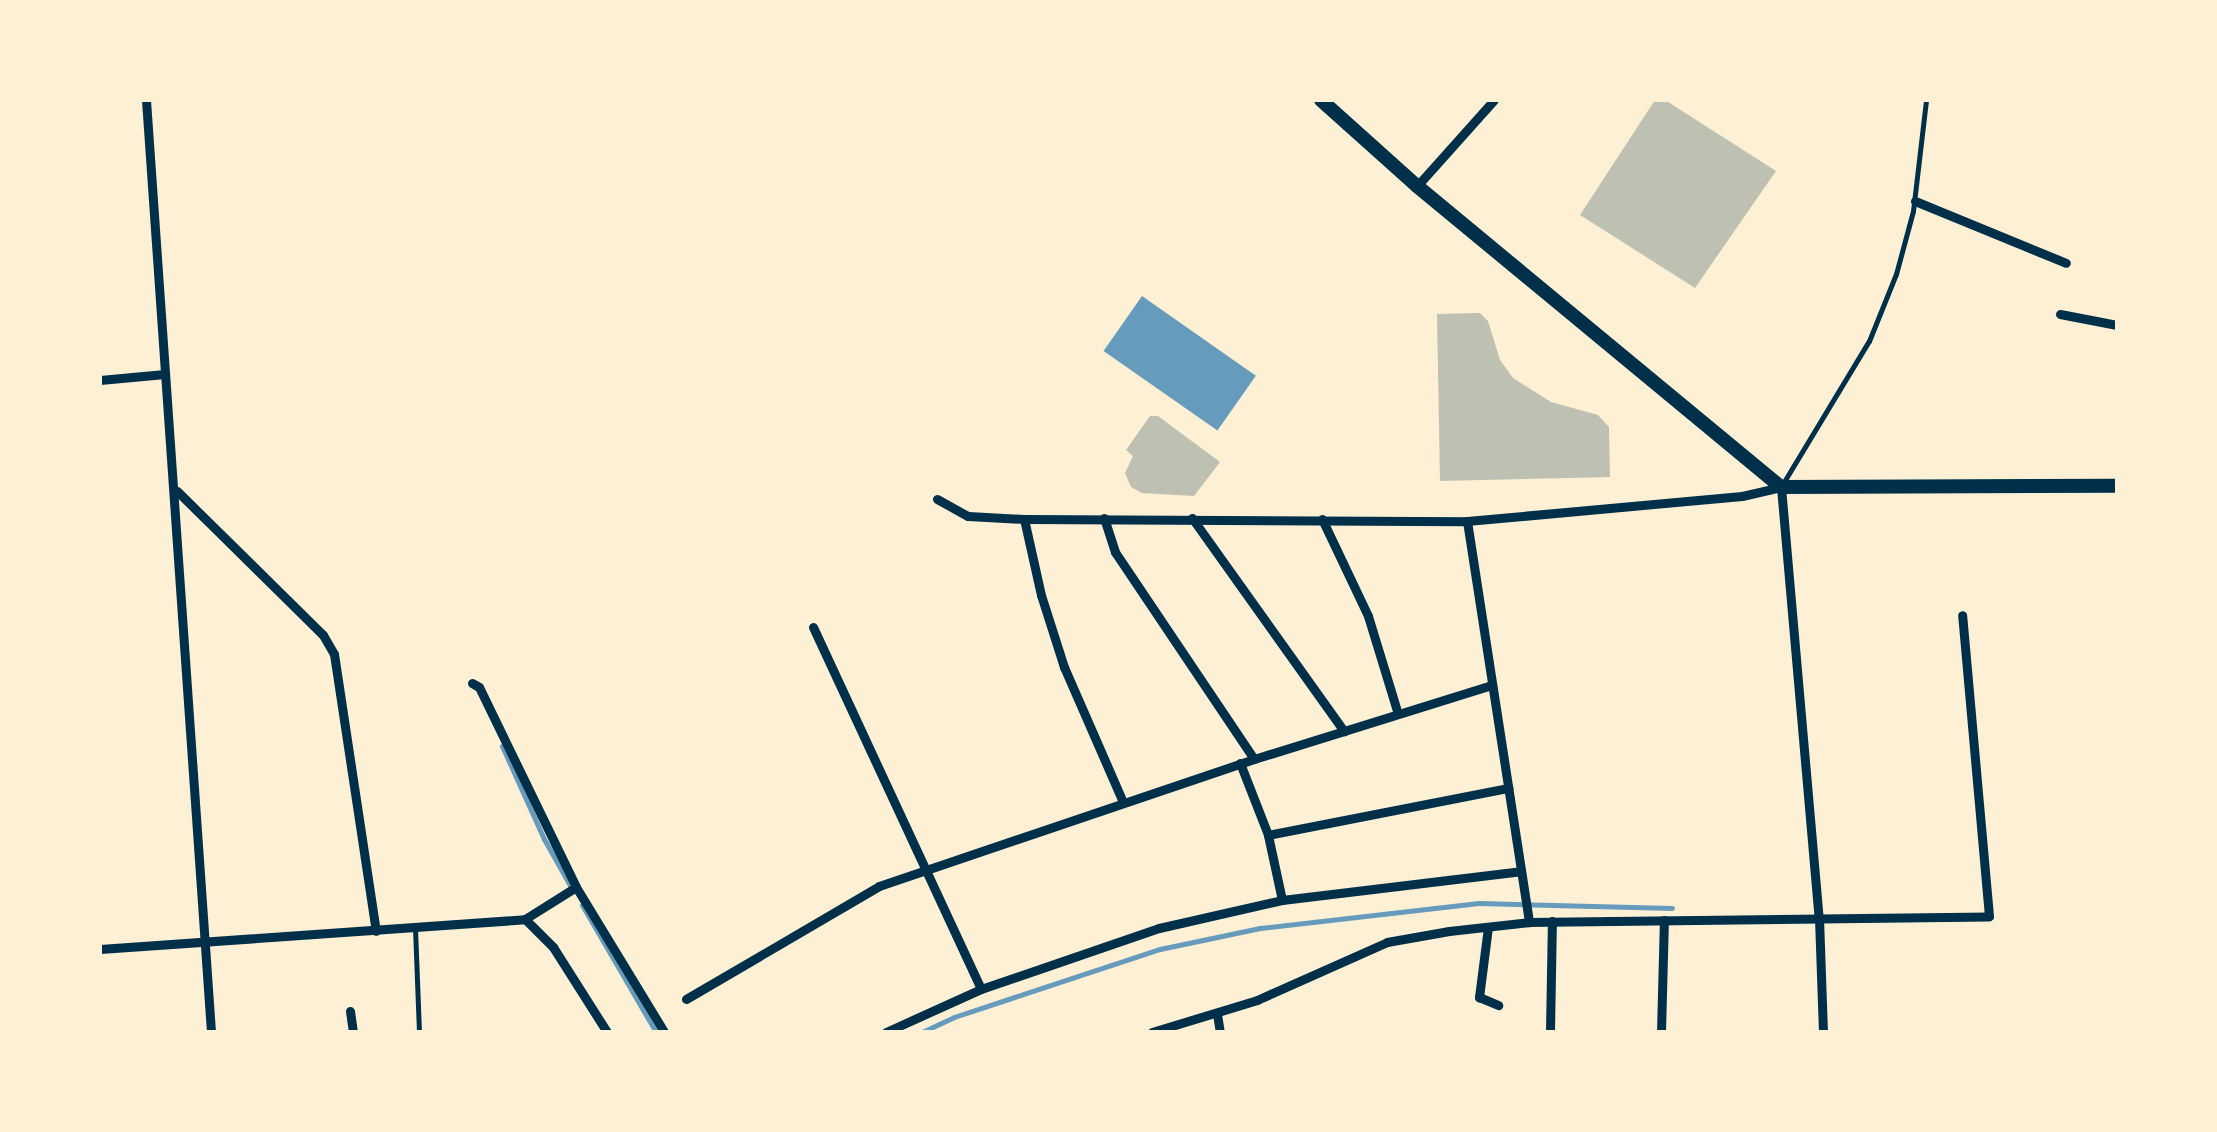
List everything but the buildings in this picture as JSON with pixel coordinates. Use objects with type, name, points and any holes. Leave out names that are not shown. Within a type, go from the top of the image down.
[{"type":"main road","points":[[1321,100],[1418,186],[1780,487],[2117,486]]},
{"type":"street","points":[[146,100],[212,1032]]},
{"type":"street","points":[[1418,186],[1494,100]]},
{"type":"street","points":[[1915,202],[2066,263]]},
{"type":"street","points":[[2060,314],[2117,325]]},
{"type":"street","points":[[100,380],[165,374]]},
{"type":"street","points":[[938,499],[968,516],[1467,521],[1742,496],[1780,487],[1819,918],[1823,1032]]},
{"type":"street","points":[[176,491],[323,635],[334,654],[376,932]]},
{"type":"street","points":[[1024,518],[1041,595],[1064,667],[1124,802]]},
{"type":"street","points":[[1104,518],[1115,552],[1254,758]]},
{"type":"street","points":[[1192,518],[1344,731]]},
{"type":"street","points":[[1322,519],[1368,616],[1398,714]]},
{"type":"street","points":[[1467,521],[1528,918]]},
{"type":"street","points":[[1152,1032],[1216,1014],[1387,942],[1528,918],[1552,922],[1989,916],[1962,615]]},
{"type":"street","points":[[814,627],[981,989]]},
{"type":"street","points":[[472,683],[479,687],[576,886],[664,1032]]},
{"type":"street","points":[[686,999],[879,886],[1254,758],[1492,685]]},
{"type":"street","points":[[1240,764],[1268,834],[1282,900]]},
{"type":"street","points":[[1268,834],[1508,788]]},
{"type":"street","points":[[886,1032],[981,989],[1159,928],[1282,900],[1520,870]]},
{"type":"street","points":[[100,949],[206,945],[525,920],[576,886]]},
{"type":"street","points":[[525,920],[552,946],[607,1032]]},
{"type":"street","points":[[1661,1032],[1664,920]]},
{"type":"street","points":[[1550,1031],[1552,922]]},
{"type":"street","points":[[1488,926],[1480,998],[1498,1005]]},
{"type":"street","points":[[350,1011],[353,1032]]},
{"type":"street","points":[[1216,1014],[1220,1032]]},
{"type":"lane","points":[[1780,487],[1869,341],[1896,274],[1915,202],[1926,100]]},
{"type":"lane","points":[[415,928],[419,1032]]},
{"type":"water","points":[[1142,296],[1256,376],[1217,431],[1104,351]]},
{"type":"waterway","points":[[502,746],[544,839],[571,887]]},
{"type":"waterway","points":[[922,1032],[954,1017],[1160,949],[1260,928],[1479,903],[1672,908]]},
{"type":"waterway","points":[[582,905],[656,1032]]}]
